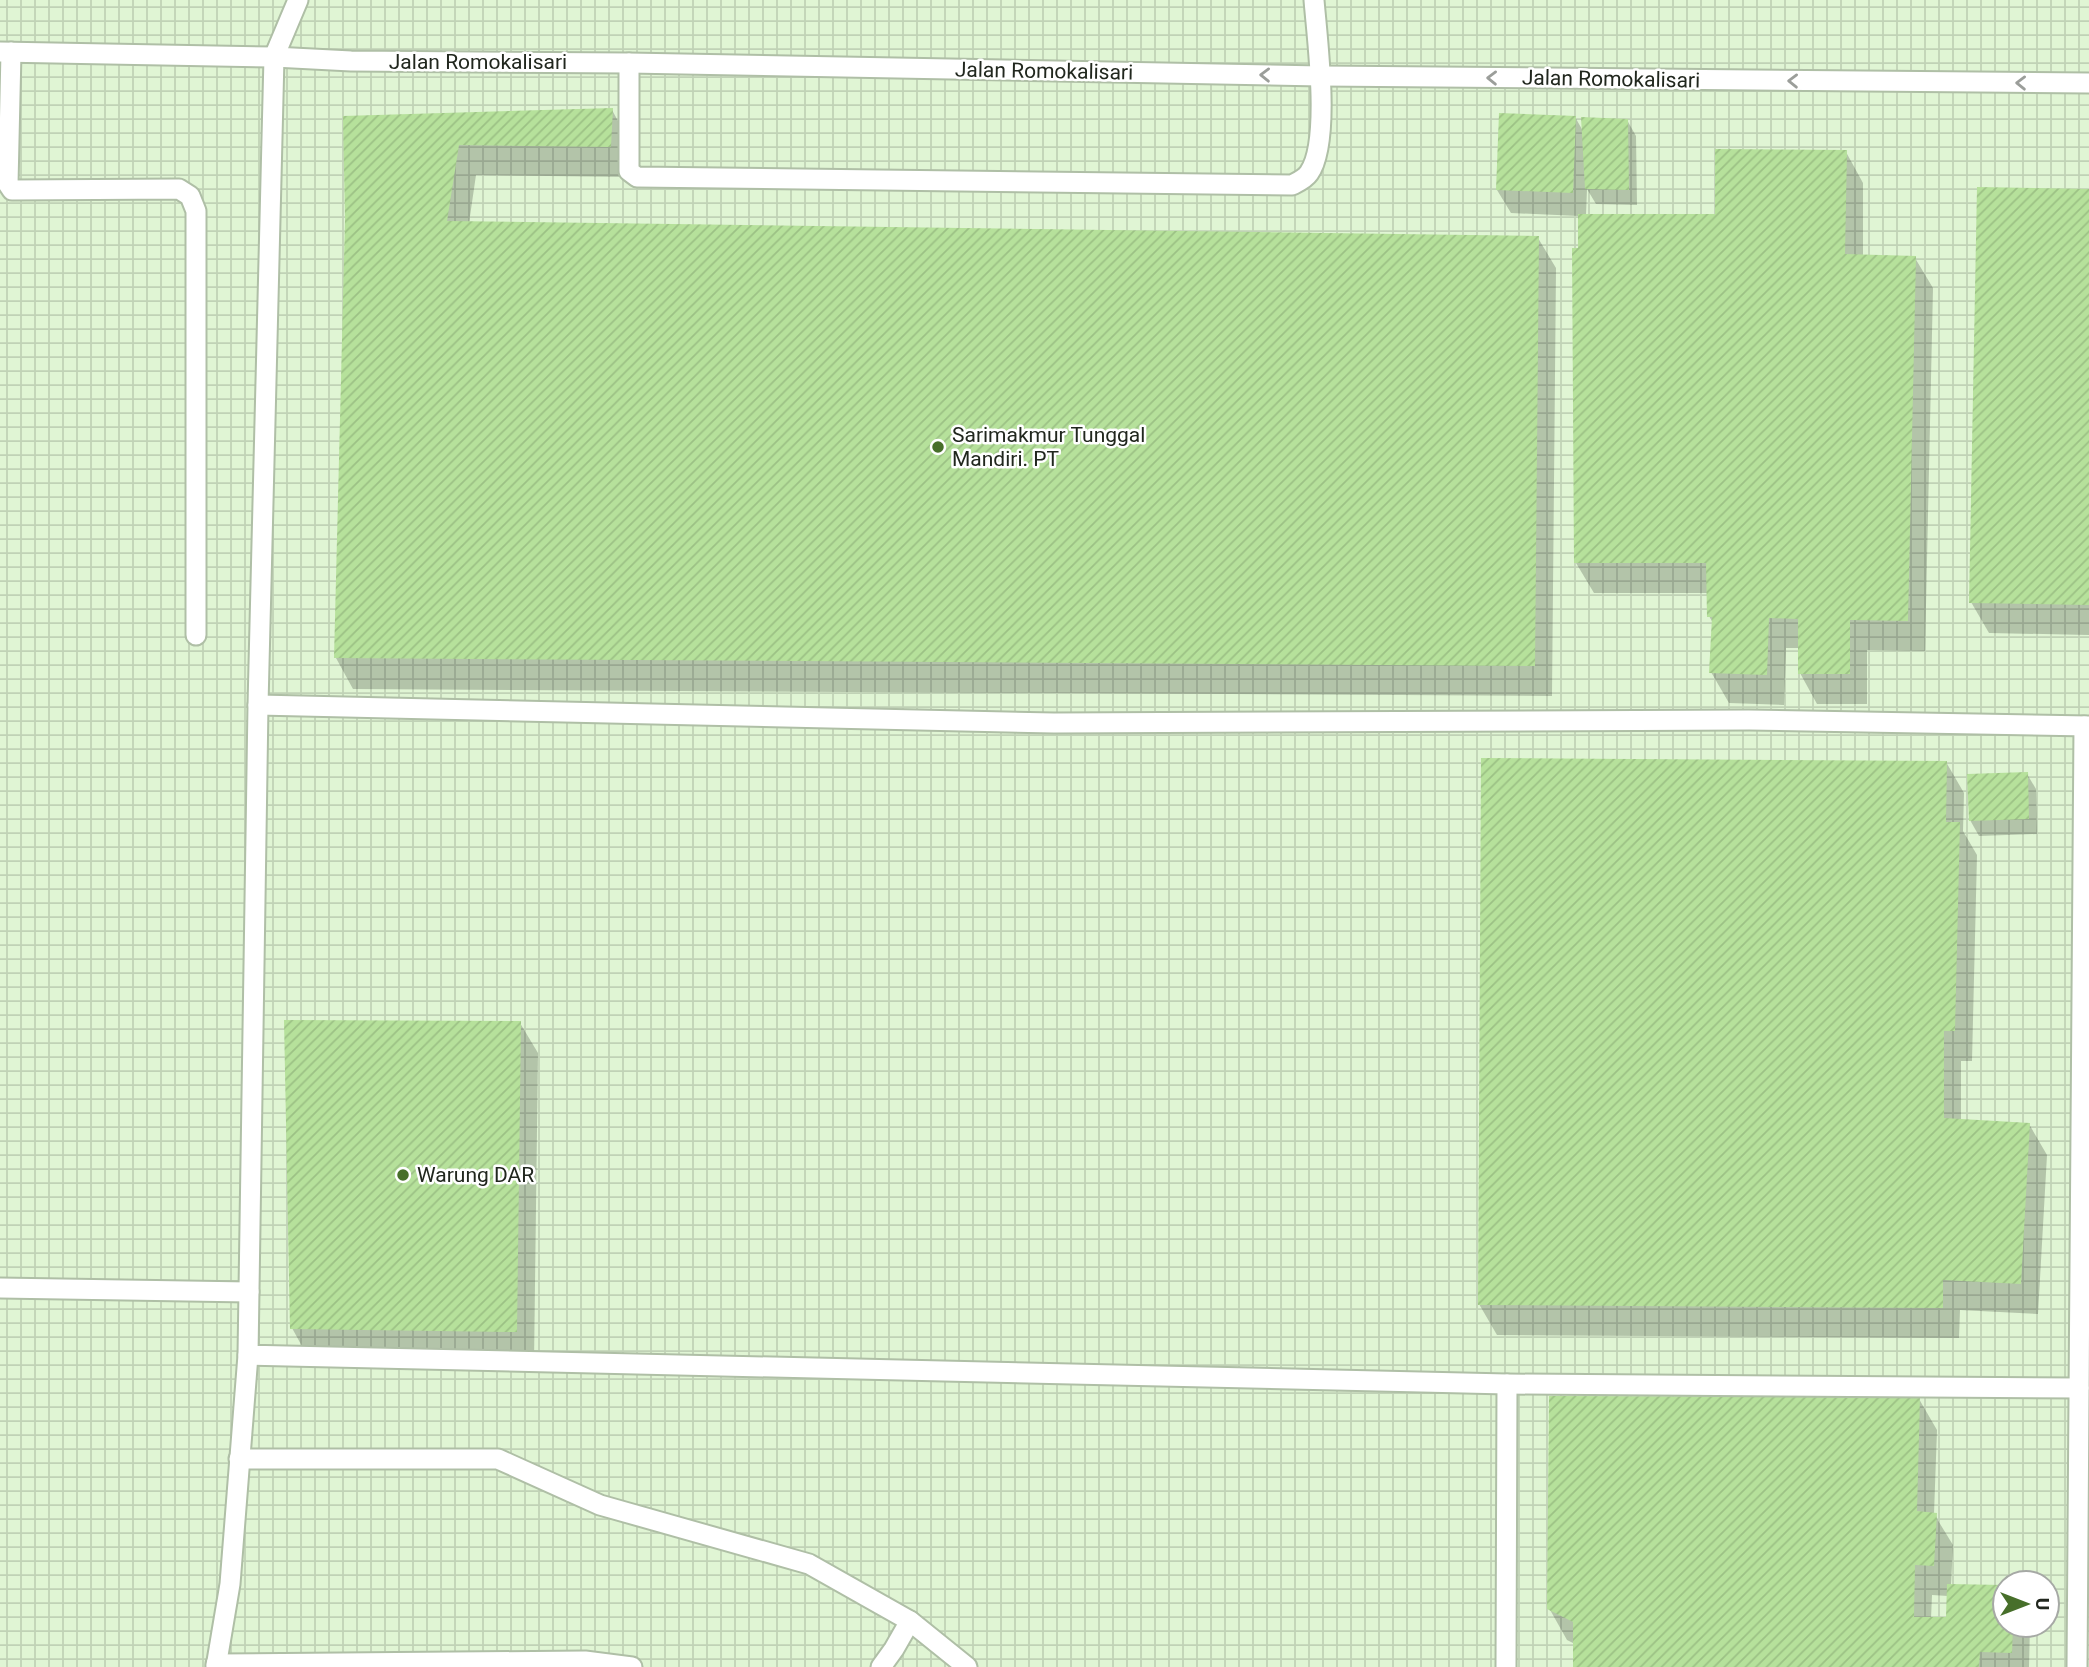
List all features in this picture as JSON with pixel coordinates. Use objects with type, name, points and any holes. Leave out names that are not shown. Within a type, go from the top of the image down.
[{"type":"lane","points":[[298,0],[274,57],[258,705],[248,1355],[230,1584],[216,1665],[585,1661],[632,1667]]},
{"type":"lane","points":[[629,63],[629,171],[637,177],[1292,185],[1310,172],[1320,140],[1321,76],[1314,0]]},
{"type":"lane","points":[[5,52],[8,184],[12,190],[179,189],[190,196],[196,211],[196,635]]},
{"type":"lane","name":"Jalan Romokalisari","points":[[5,52],[351,61],[629,63],[1321,76],[2089,83]]},
{"type":"lane","points":[[258,705],[1054,723],[1749,720],[2087,726],[2077,1667]]},
{"type":"lane","points":[[0,1288],[249,1292]]},
{"type":"lane","points":[[248,1355],[1507,1384],[2079,1388]]},
{"type":"lane","points":[[1506,1667],[1507,1384]]},
{"type":"lane","points":[[239,1459],[498,1459],[600,1505],[808,1564],[910,1621],[967,1667]]},
{"type":"lane","points":[[881,1667],[910,1621]]},
{"type":"shaded area","points":[[0,0],[2089,0],[2089,1667],[0,1667]]},
{"type":"building","name":"Sarimakmur Tunggal Mandiri. PT","points":[[613,108],[611,147],[459,145],[447,221],[1539,236],[1535,666],[334,658],[345,220],[343,116]]},
{"type":"building","points":[[1499,113],[1576,116],[1573,193],[1496,190]]},
{"type":"building","points":[[1581,117],[1628,119],[1629,190],[1585,189]]},
{"type":"building","points":[[1715,149],[1847,150],[1845,254],[1916,256],[1908,621],[1850,620],[1850,674],[1798,674],[1798,619],[1769,618],[1767,675],[1709,673],[1712,617],[1707,617],[1706,563],[1574,563],[1572,248],[1578,248],[1578,214],[1715,214]]},
{"type":"building","points":[[1977,187],[2089,189],[2089,605],[1969,603]]},
{"type":"building","points":[[1481,758],[1947,761],[1946,822],[1960,822],[1955,1031],[1944,1031],[1944,1118],[2030,1123],[2021,1284],[1943,1280],[1943,1308],[1478,1305]]},
{"type":"building","points":[[2028,772],[2029,819],[1969,821],[1967,774]]},
{"type":"building","name":"Warung DAR","points":[[284,1020],[521,1021],[517,1332],[290,1329]]},
{"type":"building","points":[[1549,1396],[1920,1397],[1917,1511],[1937,1513],[1934,1566],[1915,1565],[1914,1617],[1946,1617],[1947,1584],[1991,1585],[1991,1639],[2012,1639],[2012,1653],[1980,1652],[1979,1667],[1573,1667],[1573,1622],[1547,1609]]},
{"type":"place","name":"Sarimakmur Tunggal Mandiri. PT","points":[[938,447]]},
{"type":"place","name":"Warung DAR","points":[[403,1175]]}]
